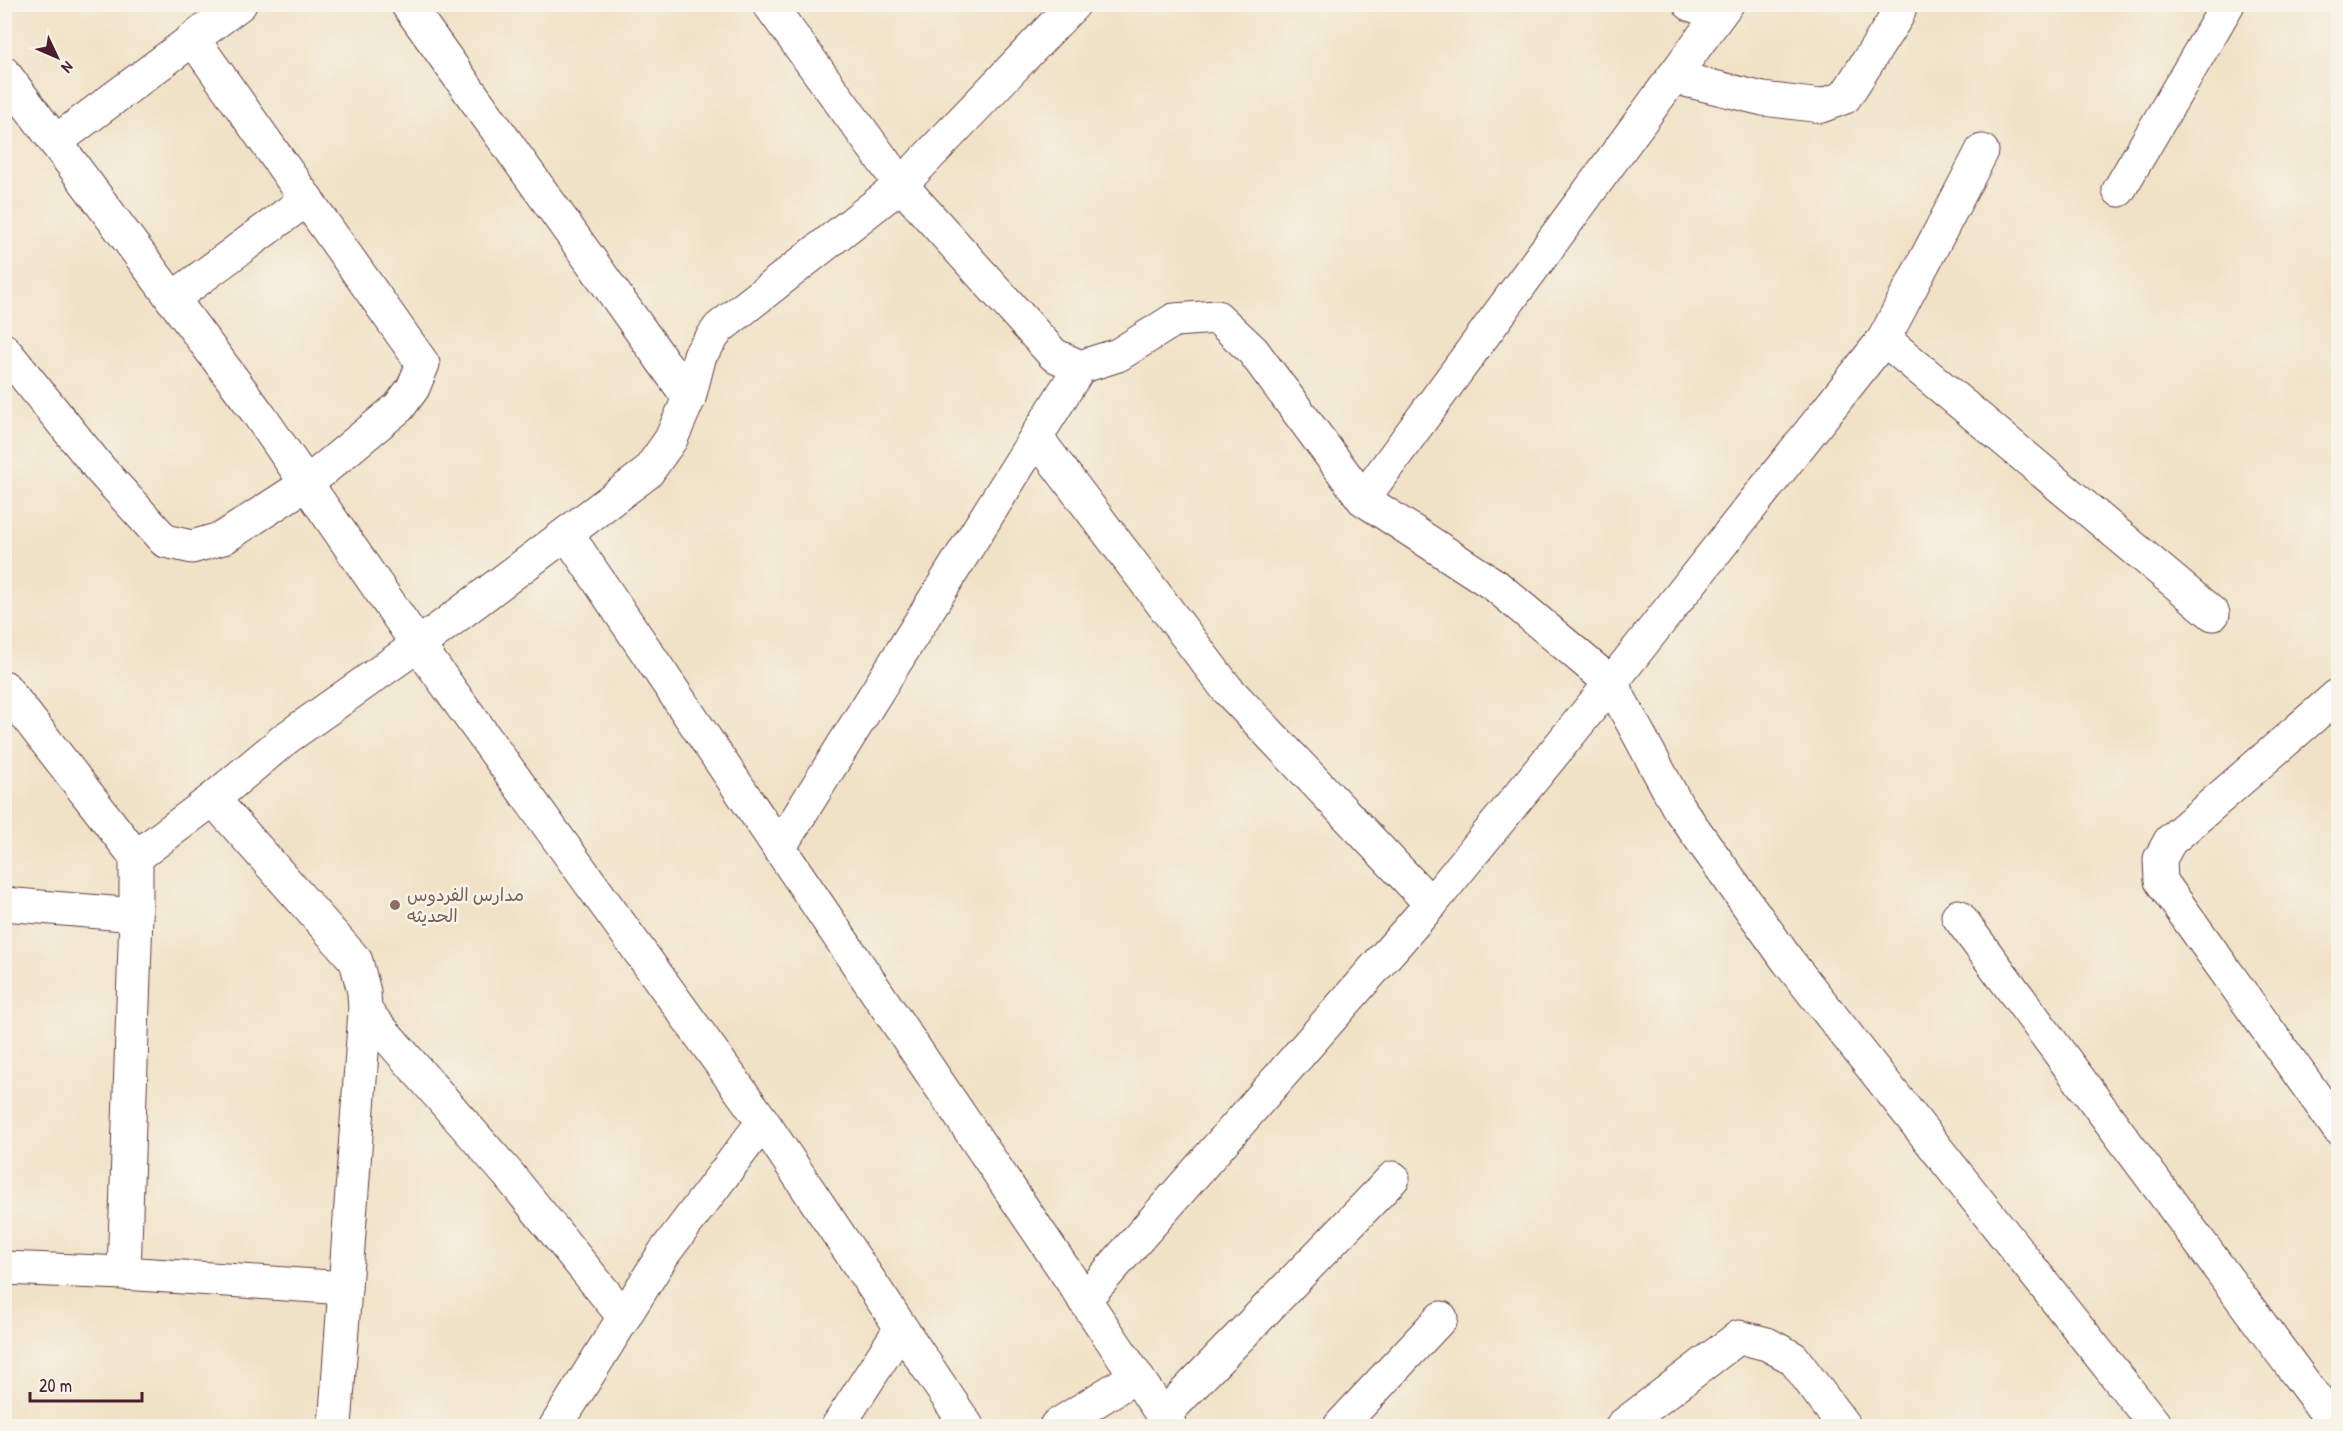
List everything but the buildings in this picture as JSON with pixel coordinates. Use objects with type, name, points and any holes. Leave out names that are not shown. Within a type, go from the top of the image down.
[{"type":"street","points":[[55,142],[240,4]]},
{"type":"street","points":[[407,4],[689,398]]},
{"type":"street","points":[[769,4],[901,185],[1054,355],[1080,367]]},
{"type":"street","points":[[136,856],[213,799],[285,739],[418,645],[646,473],[671,439],[689,398],[700,355],[719,328],[901,185],[1074,4]]},
{"type":"street","points":[[1690,4],[1706,10],[1726,5]]},
{"type":"street","points":[[1673,77],[1763,99],[1821,106],[1845,98],[1897,16],[1901,4]]},
{"type":"street","points":[[2119,190],[2228,4]]},
{"type":"street","points":[[1363,499],[1726,5]]},
{"type":"street","points":[[4,350],[100,469],[165,541],[192,547],[223,538],[306,484],[399,407],[413,388],[423,364],[193,39]]},
{"type":"street","points":[[4,73],[257,412],[418,645],[763,1122],[967,1426]]},
{"type":"street","points":[[1084,1300],[1431,904],[1611,683],[1884,339],[1982,151]]},
{"type":"street","points":[[172,299],[306,199]]},
{"type":"street","points":[[779,848],[1080,367],[1119,355],[1174,320],[1217,316],[1253,351],[1363,499],[1496,586],[1611,683],[1678,807],[1788,961],[2156,1426]]},
{"type":"street","points":[[1884,339],[2213,614]]},
{"type":"street","points":[[1036,437],[1227,689],[1431,904]]},
{"type":"street","points":[[567,534],[1166,1421],[1392,1178]]},
{"type":"street","points":[[4,687],[136,856],[124,1273]]},
{"type":"street","points":[[2338,695],[2170,841],[2160,859],[2161,881],[2338,1128]]},
{"type":"street","points":[[213,799],[356,961],[364,992],[365,1011],[335,1426]]},
{"type":"street","points":[[4,904],[136,915]]},
{"type":"street","points":[[1958,916],[2336,1426]]},
{"type":"street","points":[[365,1011],[508,1174],[624,1317]]},
{"type":"street","points":[[556,1426],[664,1253],[763,1122]]},
{"type":"street","points":[[4,1268],[124,1273],[345,1288]]},
{"type":"street","points":[[1340,1426],[1442,1318]]},
{"type":"street","points":[[838,1426],[902,1328]]},
{"type":"street","points":[[1622,1426],[1739,1337],[1767,1344],[1793,1358],[1844,1426]]},
{"type":"street","points":[[1056,1426],[1136,1376]]},
{"type":"place","name":"مدارس الفردوس الحديثه","points":[[395,905]]}]
